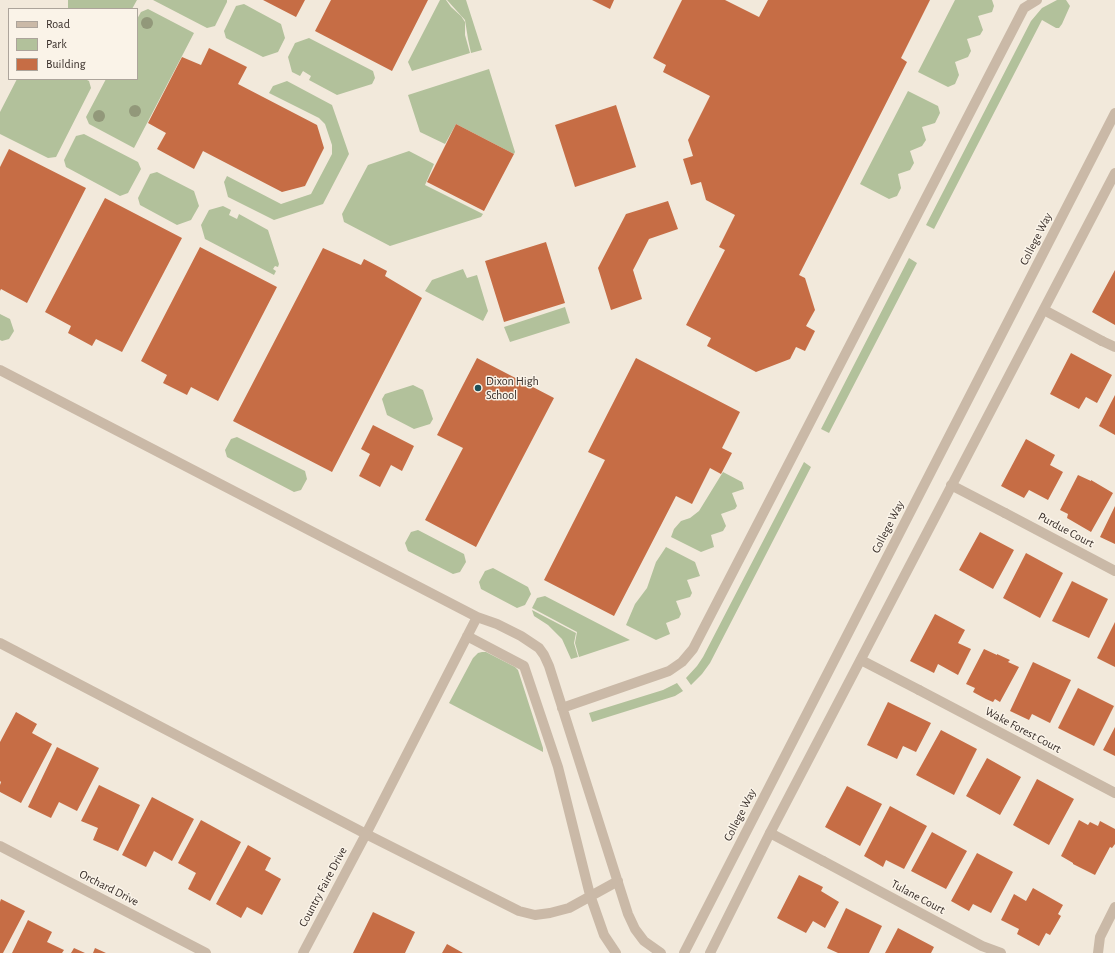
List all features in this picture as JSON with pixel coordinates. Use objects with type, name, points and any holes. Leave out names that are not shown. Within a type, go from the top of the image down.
[{"type":"street","points":[[562,708],[669,671],[682,662],[693,649],[1024,8],[1037,0]]},
{"type":"street","name":"College Way","points":[[684,953],[1115,113]]},
{"type":"street","points":[[710,953],[770,833],[1115,173]]},
{"type":"street","points":[[1044,310],[1115,348]]},
{"type":"street","points":[[0,370],[477,618],[497,624],[521,636],[539,648],[549,666],[628,914],[635,929],[644,940],[661,953]]},
{"type":"street","name":"Purdue Court","points":[[951,485],[1115,571]]},
{"type":"street","name":"Country Faire Drive","points":[[303,953],[477,618]]},
{"type":"street","points":[[468,636],[524,666],[558,767],[590,895],[604,935],[616,953]]},
{"type":"street","points":[[0,643],[366,834],[519,911],[535,914],[550,913],[569,908],[590,895],[618,881]]},
{"type":"street","name":"Wake Forest Court","points":[[861,660],[1115,792]]},
{"type":"street","name":"Tulane Court","points":[[770,833],[982,946],[1001,953]]},
{"type":"street","name":"Orchard Drive","points":[[0,846],[206,953]]},
{"type":"street","points":[[1098,953],[1100,937],[1115,907]]},
{"type":"green space","points":[[68,0],[137,0],[133,8],[68,8]]},
{"type":"green space","points":[[153,0],[227,0],[227,2],[215,26],[207,28]]},
{"type":"green space","points":[[440,0],[446,0],[465,22],[465,35],[470,53],[412,71],[408,62]]},
{"type":"green space","points":[[447,0],[466,0],[482,50],[471,53],[465,20]]},
{"type":"green space","points":[[955,0],[992,0],[994,6],[992,12],[978,16],[983,30],[980,35],[967,39],[971,51],[968,57],[955,62],[959,75],[955,84],[948,87],[918,72]]},
{"type":"green space","points":[[1057,0],[1066,0],[1070,6],[1062,24],[1059,28],[1056,28],[1042,20],[934,229],[926,225],[1031,21],[1042,8]]},
{"type":"green space","points":[[244,4],[281,24],[285,38],[278,52],[263,57],[226,38],[224,31],[236,6]]},
{"type":"green space","points":[[148,9],[194,33],[134,148],[89,124],[86,117],[105,80],[138,80],[138,17],[141,12]]},
{"type":"green space","points":[[309,38],[373,71],[375,78],[372,84],[337,95],[309,80],[311,76],[303,71],[300,76],[292,72],[288,57],[295,43]]},
{"type":"green space","points":[[489,69],[515,152],[514,154],[456,124],[445,144],[420,132],[408,95]]},
{"type":"green space","points":[[16,80],[89,81],[91,88],[56,157],[48,158],[0,134],[0,112]]},
{"type":"green space","points":[[287,81],[332,105],[349,154],[323,204],[274,220],[228,197],[224,182],[227,176],[281,204],[311,194],[332,154],[332,145],[325,124],[319,118],[269,93],[273,86]]},
{"type":"green space","points":[[908,91],[938,106],[940,113],[935,123],[922,127],[926,140],[922,146],[910,151],[914,163],[910,170],[898,174],[901,188],[897,196],[889,199],[860,184]]},
{"type":"green space","points":[[84,134],[138,162],[141,169],[128,193],[120,196],[66,167],[64,160],[76,136]]},
{"type":"green space","points":[[409,151],[434,164],[425,185],[483,214],[481,217],[390,246],[344,222],[342,214],[368,165]]},
{"type":"green space","points":[[157,172],[194,191],[199,206],[191,220],[177,225],[140,205],[138,198],[150,174]]},
{"type":"green space","points":[[223,206],[231,210],[229,215],[237,219],[239,214],[268,230],[279,264],[278,267],[275,266],[273,269],[276,271],[274,275],[205,239],[201,225],[209,210]]},
{"type":"green space","points":[[909,258],[917,263],[829,433],[821,429]]},
{"type":"green space","points":[[463,269],[467,278],[477,275],[488,311],[483,321],[425,291],[432,280]]},
{"type":"green space","points":[[565,307],[570,323],[510,342],[504,327]]},
{"type":"green space","points":[[0,314],[10,319],[14,331],[9,339],[2,341],[0,340]]},
{"type":"green space","points":[[413,385],[423,390],[433,419],[430,424],[414,429],[387,415],[382,399],[385,394]]},
{"type":"green space","points":[[237,437],[305,471],[307,479],[301,490],[294,492],[227,457],[225,450],[231,439]]},
{"type":"green space","points":[[804,462],[811,467],[710,663],[691,685],[686,678],[703,657]]},
{"type":"green space","points":[[723,472],[742,482],[744,489],[732,493],[737,506],[735,509],[721,514],[726,526],[723,531],[711,535],[714,547],[701,552],[671,537],[674,529],[681,521],[690,518],[699,511]]},
{"type":"green space","points":[[418,530],[464,554],[466,562],[460,572],[453,574],[408,551],[405,543],[411,532]]},
{"type":"green space","points":[[666,547],[695,562],[700,576],[687,580],[692,593],[690,597],[676,601],[681,614],[679,618],[666,623],[670,634],[656,640],[626,625],[635,604],[647,588],[656,562]]},
{"type":"green space","points":[[493,568],[528,587],[531,594],[525,605],[517,608],[481,589],[479,582],[485,571]]},
{"type":"green space","points":[[545,596],[630,640],[579,657],[575,643],[577,632],[532,608],[537,598]]},
{"type":"green space","points":[[532,610],[576,633],[574,643],[578,657],[571,659],[562,639],[548,625],[534,616]]},
{"type":"green space","points":[[486,652],[518,670],[543,752],[449,703],[473,658],[478,653]]},
{"type":"green space","points":[[677,683],[683,691],[675,696],[592,722],[589,713],[663,690]]},
{"type":"building","points":[[263,0],[305,0],[296,17]]},
{"type":"building","points":[[331,0],[428,0],[392,71],[315,31]]},
{"type":"building","points":[[592,0],[614,0],[610,9]]},
{"type":"building","points":[[682,0],[725,0],[759,17],[768,0],[930,0],[901,58],[907,62],[799,275],[805,278],[815,310],[806,326],[815,331],[805,351],[796,347],[790,359],[756,372],[707,346],[711,338],[686,325],[725,250],[719,247],[735,215],[706,200],[701,182],[691,185],[683,159],[693,156],[688,140],[710,96],[663,72],[666,65],[653,58]]},
{"type":"building","points":[[209,48],[247,67],[238,84],[317,125],[324,148],[305,186],[282,192],[203,151],[194,169],[157,149],[166,133],[148,123],[182,57],[201,65]]},
{"type":"building","points":[[616,105],[636,167],[575,187],[555,125]]},
{"type":"building","points":[[456,124],[514,154],[484,211],[427,182]]},
{"type":"building","points":[[9,149],[86,188],[27,303],[1,289],[0,291],[0,167]]},
{"type":"building","points":[[105,198],[182,238],[122,352],[96,339],[92,346],[68,333],[71,326],[45,312]]},
{"type":"building","points":[[668,201],[678,229],[649,239],[633,270],[642,299],[611,310],[598,268],[626,214]]},
{"type":"building","points":[[546,242],[565,303],[504,322],[485,261]]},
{"type":"building","points":[[200,247],[277,287],[218,401],[191,387],[187,395],[163,383],[167,375],[141,361]]},
{"type":"building","points":[[323,248],[361,265],[364,259],[387,271],[385,276],[422,298],[332,472],[233,421]]},
{"type":"building","points":[[1115,270],[1115,325],[1092,312]]},
{"type":"building","points":[[1071,353],[1112,375],[1097,403],[1086,397],[1079,409],[1050,394]]},
{"type":"building","points":[[477,358],[554,398],[476,547],[425,520],[463,448],[437,435]]},
{"type":"building","points":[[636,358],[740,412],[722,448],[732,453],[721,474],[710,468],[692,504],[676,496],[614,616],[544,580],[605,460],[588,452]]},
{"type":"building","points":[[1115,395],[1115,435],[1099,426]]},
{"type":"building","points":[[373,425],[414,446],[402,471],[391,465],[380,487],[359,476],[370,454],[361,449]]},
{"type":"building","points":[[1026,439],[1055,455],[1050,465],[1063,472],[1048,500],[1029,490],[1024,498],[1001,486]]},
{"type":"building","points":[[1078,475],[1091,480],[1113,493],[1091,532],[1067,518],[1068,514],[1060,510]]},
{"type":"building","points":[[1115,506],[1115,544],[1100,537]]},
{"type":"building","points":[[980,532],[1014,550],[993,589],[959,570]]},
{"type":"building","points":[[1026,553],[1063,573],[1040,618],[1003,598]]},
{"type":"building","points":[[1072,581],[1108,599],[1089,638],[1052,621]]},
{"type":"building","points":[[935,614],[965,630],[958,643],[971,649],[958,675],[938,664],[934,673],[910,661]]},
{"type":"building","points":[[1115,622],[1115,667],[1097,658]]},
{"type":"building","points":[[984,649],[1010,660],[1008,662],[1019,667],[1000,702],[995,699],[993,702],[986,699],[973,692],[975,688],[966,684]]},
{"type":"building","points":[[1033,662],[1071,680],[1050,723],[1032,714],[1029,720],[1010,711]]},
{"type":"building","points":[[1078,688],[1114,706],[1094,746],[1058,728]]},
{"type":"building","points":[[888,702],[931,723],[916,752],[903,746],[897,759],[867,745]]},
{"type":"building","points":[[16,712],[37,724],[32,733],[52,744],[21,803],[0,792],[0,742]]},
{"type":"building","points":[[1115,727],[1115,756],[1103,750]]},
{"type":"building","points":[[941,730],[977,749],[954,795],[916,775]]},
{"type":"building","points":[[57,747],[99,768],[77,811],[59,802],[51,818],[28,807]]},
{"type":"building","points":[[987,758],[1021,777],[1000,815],[966,796]]},
{"type":"building","points":[[1037,779],[1074,799],[1049,845],[1013,825]]},
{"type":"building","points":[[99,785],[140,805],[118,851],[93,840],[98,828],[81,821]]},
{"type":"building","points":[[847,786],[882,804],[860,846],[825,827]]},
{"type":"building","points":[[152,797],[194,819],[172,861],[154,851],[146,867],[122,855]]},
{"type":"building","points":[[890,806],[927,826],[904,869],[886,860],[883,867],[864,856]]},
{"type":"building","points":[[201,820],[241,842],[210,901],[188,889],[196,873],[178,863]]},
{"type":"building","points":[[1079,820],[1088,825],[1090,822],[1098,826],[1100,821],[1115,829],[1115,844],[1112,848],[1110,847],[1095,875],[1061,856]]},
{"type":"building","points":[[932,832],[967,851],[946,889],[911,871]]},
{"type":"building","points":[[248,845],[271,858],[265,870],[281,879],[262,915],[247,907],[241,918],[216,904]]},
{"type":"building","points":[[977,853],[1013,872],[991,913],[973,904],[969,911],[951,901]]},
{"type":"building","points":[[799,875],[823,887],[821,891],[839,902],[825,928],[813,921],[806,933],[777,918]]},
{"type":"building","points":[[1033,888],[1063,905],[1058,914],[1061,916],[1050,935],[1046,933],[1039,946],[1017,934],[1019,929],[1001,920],[1014,894],[1026,901]]},
{"type":"building","points":[[1,899],[25,911],[3,953],[0,953]]},
{"type":"building","points":[[846,908],[882,926],[869,953],[838,953],[827,948]]},
{"type":"building","points":[[373,912],[415,932],[405,953],[353,953]]},
{"type":"building","points":[[28,920],[52,932],[47,942],[64,950],[62,953],[12,953]]},
{"type":"building","points":[[898,928],[934,947],[931,953],[885,953]]},
{"type":"building","points":[[447,944],[463,953],[442,953]]},
{"type":"building","points":[[74,948],[85,953],[71,953]]},
{"type":"building","points":[[95,948],[106,953],[93,953]]},
{"type":"place","name":"Dixon High School","points":[[478,388]]}]
